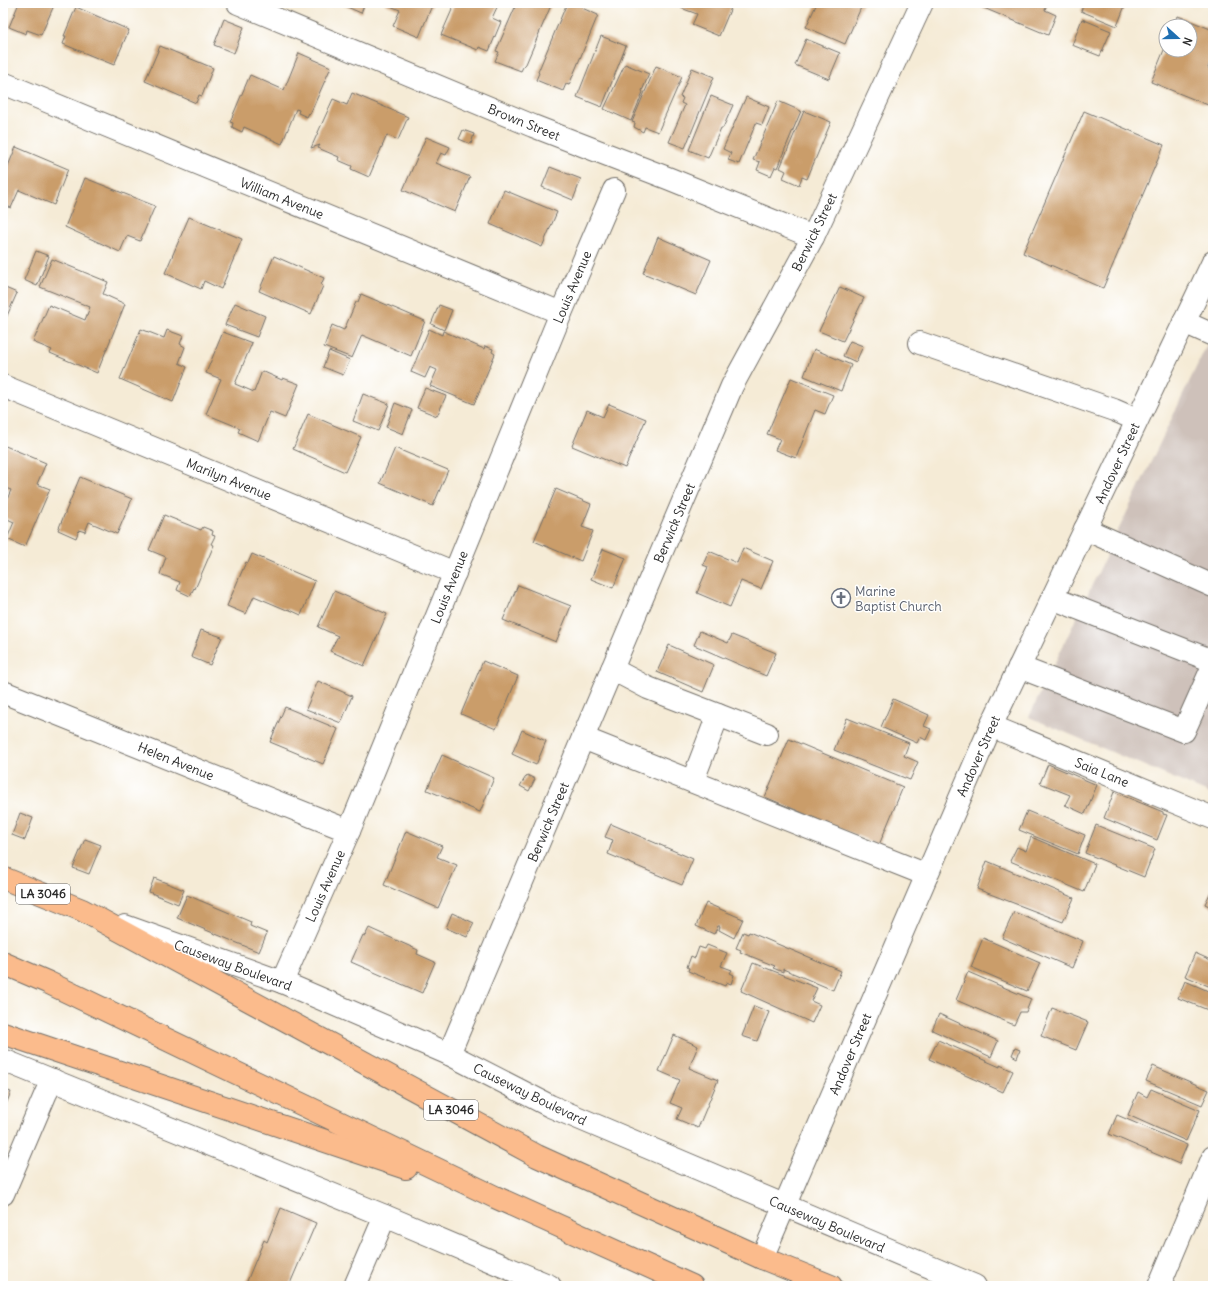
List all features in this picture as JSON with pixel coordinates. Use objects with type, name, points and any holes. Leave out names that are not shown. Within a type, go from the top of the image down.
[{"type":"highway","name":"Causeway Boulevard","points":[[3,878],[82,910],[537,1156],[762,1258],[831,1286]]},
{"type":"highway","points":[[3,963],[47,982],[495,1197],[692,1286]]},
{"type":"highway","points":[[3,1033],[495,1197]]},
{"type":"street","name":"Brown Street","points":[[238,3],[533,126],[670,179],[813,237]]},
{"type":"street","name":"Berwick Street","points":[[449,1054],[732,386],[813,237],[922,3]]},
{"type":"street","name":"William Avenue","points":[[3,83],[561,313]]},
{"type":"street","name":"Louis Avenue","points":[[282,982],[349,831],[561,313],[614,190]]},
{"type":"street","name":"Andover Street","points":[[762,1258],[991,726],[1213,262]]},
{"type":"street","points":[[1184,322],[1213,335]]},
{"type":"street","points":[[920,343],[1114,410],[1138,420]]},
{"type":"street","name":"Marilyn Avenue","points":[[3,386],[455,573]]},
{"type":"street","points":[[1085,529],[1213,586]]},
{"type":"street","points":[[1052,598],[1213,661]]},
{"type":"street","points":[[1019,667],[1184,731],[1213,666]]},
{"type":"street","points":[[612,669],[648,688],[767,734]]},
{"type":"street","name":"Helen Avenue","points":[[3,692],[349,831]]},
{"type":"street","points":[[692,780],[718,715]]},
{"type":"street","name":"Saia Lane","points":[[991,726],[1213,818]]},
{"type":"street","points":[[583,738],[692,780],[927,875]]},
{"type":"street","name":"Causeway Boulevard","points":[[82,910],[282,982],[449,1054],[550,1106],[975,1286]]},
{"type":"street","points":[[3,1060],[385,1216],[550,1286]]},
{"type":"street","points":[[3,1194],[53,1080]]},
{"type":"street","points":[[1159,1286],[1213,1157]]},
{"type":"street","points":[[355,1286],[385,1216]]},
{"type":"shaded area","points":[[1213,332],[1213,795],[1029,717]]},
{"type":"building","points":[[19,3],[55,3],[41,35],[27,30],[26,34],[9,27]]},
{"type":"building","points":[[338,3],[365,3],[361,13]]},
{"type":"building","points":[[433,3],[419,37],[393,26],[400,10],[385,4]]},
{"type":"building","points":[[455,3],[499,3],[492,18],[501,22],[489,51],[479,47],[478,50],[441,35]]},
{"type":"building","points":[[517,3],[534,3],[540,6],[541,3],[552,3],[526,64],[521,71],[495,61],[499,52],[496,51]]},
{"type":"building","points":[[567,3],[584,3],[582,8],[598,15],[569,85],[566,84],[563,91],[536,80]]},
{"type":"building","points":[[683,3],[733,3],[719,36],[692,25],[697,14],[681,8]]},
{"type":"building","points":[[817,3],[863,3],[845,44],[806,27]]},
{"type":"building","points":[[981,3],[1047,3],[1045,10],[1056,15],[1048,35],[979,6]]},
{"type":"building","points":[[1084,3],[1126,3],[1117,26],[1081,11]]},
{"type":"building","points":[[76,7],[129,30],[114,65],[63,44],[66,36],[64,36]]},
{"type":"building","points":[[224,19],[244,27],[234,53],[214,45]]},
{"type":"building","points":[[1082,19],[1111,31],[1100,56],[1072,45]]},
{"type":"building","points":[[1198,24],[1213,30],[1213,55],[1208,68],[1213,70],[1213,107],[1151,82],[1161,58],[1198,58]]},
{"type":"building","points":[[601,36],[626,46],[602,107],[577,97]]},
{"type":"building","points":[[806,39],[840,53],[829,79],[795,65]]},
{"type":"building","points":[[160,46],[213,68],[202,96],[199,95],[196,103],[145,81]]},
{"type":"building","points":[[299,53],[331,67],[310,114],[309,113],[307,117],[298,113],[299,110],[296,109],[282,144],[244,127],[242,132],[232,127],[233,123],[230,122],[250,75],[284,90]]},
{"type":"building","points":[[625,64],[649,74],[631,121],[604,109]]},
{"type":"building","points":[[656,66],[682,77],[658,132],[645,127],[643,132],[634,127],[635,123],[632,122]]},
{"type":"building","points":[[692,68],[714,77],[685,148],[669,142],[685,105],[681,103],[683,98],[680,97]]},
{"type":"building","points":[[352,93],[408,117],[398,140],[387,135],[369,177],[351,169],[352,166],[338,160],[339,157],[318,148],[320,145],[311,148],[333,99],[347,105]]},
{"type":"building","points":[[711,96],[733,105],[708,158],[689,150]]},
{"type":"building","points":[[746,97],[769,107],[762,125],[756,123],[739,164],[728,160],[731,153],[723,149]]},
{"type":"building","points":[[778,101],[801,111],[777,168],[775,167],[771,176],[757,170],[760,162],[753,160]]},
{"type":"building","points":[[804,111],[831,122],[807,179],[802,177],[799,185],[783,178],[786,171],[780,168]]},
{"type":"building","points":[[1084,111],[1164,145],[1103,288],[1023,253]]},
{"type":"building","points":[[463,130],[474,134],[471,144],[459,139]]},
{"type":"building","points":[[426,137],[450,147],[446,155],[441,153],[436,163],[470,177],[455,212],[403,190]]},
{"type":"building","points":[[16,147],[68,169],[54,205],[19,190],[11,208],[3,204],[3,178]]},
{"type":"building","points":[[550,167],[581,179],[573,200],[542,187]]},
{"type":"building","points":[[85,178],[155,206],[140,241],[127,236],[120,252],[65,227]]},
{"type":"building","points":[[504,190],[557,212],[542,247],[490,224]]},
{"type":"building","points":[[189,217],[242,239],[221,289],[204,281],[201,289],[165,273]]},
{"type":"building","points":[[658,237],[711,260],[696,295],[643,273]]},
{"type":"building","points":[[36,251],[49,256],[37,286],[24,280]]},
{"type":"building","points":[[274,256],[324,278],[321,285],[323,286],[311,314],[259,291]]},
{"type":"building","points":[[52,259],[108,282],[103,294],[125,304],[97,373],[50,353],[52,350],[33,342],[49,305],[85,320],[90,307],[40,287]]},
{"type":"building","points":[[3,287],[17,293],[3,325]]},
{"type":"building","points":[[840,287],[864,298],[843,341],[819,331]]},
{"type":"building","points":[[361,294],[425,321],[411,356],[362,335],[352,358],[324,347],[332,325],[344,330]]},
{"type":"building","points":[[235,303],[265,316],[257,337],[225,325]]},
{"type":"building","points":[[439,305],[452,310],[444,330],[431,324]]},
{"type":"building","points":[[141,329],[164,338],[167,330],[183,336],[180,344],[185,347],[179,363],[187,367],[173,402],[120,379]]},
{"type":"building","points":[[429,329],[442,335],[443,331],[484,349],[485,346],[493,349],[492,352],[495,354],[474,404],[430,386],[437,370],[430,367],[425,378],[411,372]]},
{"type":"building","points":[[223,332],[252,343],[235,384],[254,392],[262,371],[282,380],[283,378],[299,384],[285,418],[270,412],[258,441],[238,432],[240,428],[206,414],[221,379],[206,373]]},
{"type":"building","points":[[850,341],[863,346],[856,362],[843,356]]},
{"type":"building","points":[[814,349],[851,365],[841,391],[804,376]]},
{"type":"building","points":[[329,351],[350,360],[343,375],[323,367]]},
{"type":"building","points":[[791,378],[833,395],[825,414],[815,410],[796,458],[775,450],[780,439],[767,434]]},
{"type":"building","points":[[425,388],[446,396],[437,416],[417,408]]},
{"type":"building","points":[[363,394],[389,404],[378,431],[353,421]]},
{"type":"building","points":[[395,403],[412,410],[403,434],[386,427]]},
{"type":"building","points":[[609,404],[646,419],[625,468],[572,446],[587,410],[603,417]]},
{"type":"building","points":[[308,414],[361,437],[345,472],[293,449]]},
{"type":"building","points":[[3,445],[46,463],[37,484],[50,489],[25,547],[7,539],[14,522],[3,517],[3,509],[11,490],[3,487]]},
{"type":"building","points":[[395,448],[448,470],[433,506],[380,483]]},
{"type":"building","points":[[80,477],[132,499],[117,534],[89,522],[85,532],[79,530],[76,538],[58,530]]},
{"type":"building","points":[[556,489],[591,504],[582,527],[593,531],[581,561],[534,541]]},
{"type":"building","points":[[164,515],[201,530],[203,527],[213,531],[212,535],[215,536],[211,544],[214,545],[195,589],[194,588],[190,596],[177,590],[180,582],[160,574],[166,557],[149,550]]},
{"type":"building","points":[[743,548],[773,561],[761,589],[741,581],[730,607],[697,593],[708,567],[703,565],[709,551],[737,563]]},
{"type":"building","points":[[603,549],[626,558],[613,588],[591,579]]},
{"type":"building","points":[[252,554],[315,581],[301,615],[254,596],[246,614],[227,606],[246,562],[248,563]]},
{"type":"building","points":[[518,585],[571,606],[556,642],[503,620]]},
{"type":"building","points":[[334,591],[387,614],[364,666],[330,651],[338,636],[318,627]]},
{"type":"building","points":[[201,630],[222,637],[210,665],[191,657]]},
{"type":"building","points":[[700,631],[728,643],[732,635],[776,653],[766,676],[694,645]]},
{"type":"building","points":[[669,645],[714,665],[703,692],[657,672]]},
{"type":"building","points":[[483,661],[518,676],[496,729],[461,714]]},
{"type":"building","points":[[318,681],[352,696],[341,723],[306,709]]},
{"type":"building","points":[[893,699],[929,715],[924,726],[931,729],[926,740],[920,737],[917,743],[881,727]]},
{"type":"building","points":[[285,707],[338,729],[323,764],[270,742]]},
{"type":"building","points":[[847,718],[909,743],[904,756],[918,762],[910,780],[834,750]]},
{"type":"building","points":[[522,730],[546,741],[536,765],[512,754]]},
{"type":"building","points":[[789,739],[903,787],[879,845],[765,797]]},
{"type":"building","points":[[442,755],[494,778],[480,812],[427,790]]},
{"type":"building","points":[[1048,764],[1097,785],[1085,814],[1065,805],[1070,795],[1040,783]]},
{"type":"building","points":[[527,775],[535,779],[529,791],[520,786]]},
{"type":"building","points":[[1114,792],[1167,815],[1157,840],[1104,818]]},
{"type":"building","points":[[1027,811],[1085,835],[1078,854],[1019,830]]},
{"type":"building","points":[[20,813],[33,818],[25,840],[12,835]]},
{"type":"building","points":[[611,824],[693,859],[682,885],[608,854],[613,840],[605,837]]},
{"type":"building","points":[[1096,825],[1155,849],[1144,877],[1085,853]]},
{"type":"building","points":[[406,831],[442,846],[437,857],[457,865],[438,908],[384,885]]},
{"type":"building","points":[[1031,837],[1095,864],[1084,892],[1010,861],[1017,847],[1026,851]]},
{"type":"building","points":[[85,839],[101,845],[89,874],[73,868]]},
{"type":"building","points":[[987,861],[1074,898],[1063,922],[977,889]]},
{"type":"building","points":[[154,878],[184,890],[178,904],[149,892]]},
{"type":"building","points":[[1213,887],[1213,908],[1205,904]]},
{"type":"building","points":[[187,895],[251,922],[250,926],[267,933],[259,952],[177,918]]},
{"type":"building","points":[[706,903],[743,919],[734,938],[719,930],[720,926],[718,926],[714,934],[696,926]]},
{"type":"building","points":[[1014,912],[1083,941],[1072,968],[1002,938]]},
{"type":"building","points":[[452,913],[474,923],[467,937],[446,928]]},
{"type":"building","points":[[369,928],[418,950],[417,954],[435,962],[422,993],[351,962],[363,935],[365,936]]},
{"type":"building","points":[[743,932],[748,934],[749,932],[841,971],[833,990],[783,969],[783,972],[773,968],[775,966],[740,952],[741,950],[736,948]]},
{"type":"building","points":[[983,938],[1040,963],[1027,991],[971,967]]},
{"type":"building","points":[[707,945],[727,953],[721,966],[732,970],[730,973],[734,975],[731,984],[726,982],[725,986],[688,971],[689,968],[687,967],[691,956],[695,958],[699,947],[705,949]]},
{"type":"building","points":[[1195,953],[1213,961],[1213,988],[1185,976]]},
{"type":"building","points":[[753,963],[817,988],[811,1001],[820,1005],[812,1023],[741,991]]},
{"type":"building","points":[[968,972],[1031,999],[1026,1012],[1020,1012],[1014,1025],[956,1000]]},
{"type":"building","points":[[1185,981],[1213,993],[1213,1012],[1178,998]]},
{"type":"building","points":[[754,1006],[769,1012],[757,1041],[742,1036]]},
{"type":"building","points":[[1052,1008],[1088,1022],[1076,1050],[1041,1036]]},
{"type":"building","points":[[939,1014],[998,1041],[991,1057],[932,1030]]},
{"type":"building","points":[[674,1035],[698,1046],[689,1068],[718,1080],[698,1128],[677,1119],[682,1108],[670,1103],[680,1080],[659,1071]]},
{"type":"building","points":[[938,1040],[1000,1067],[1000,1065],[1013,1071],[1003,1092],[929,1059]]},
{"type":"building","points":[[1015,1048],[1020,1050],[1017,1058],[1012,1055]]},
{"type":"building","points":[[1153,1066],[1209,1090],[1202,1105],[1146,1081]]},
{"type":"building","points":[[3,1089],[11,1092],[3,1112]]},
{"type":"building","points":[[1151,1089],[1200,1110],[1186,1141],[1128,1115],[1138,1092],[1147,1097]]},
{"type":"building","points":[[1117,1115],[1187,1145],[1179,1164],[1109,1134]]},
{"type":"building","points":[[281,1208],[316,1223],[289,1286],[245,1286],[264,1240],[267,1242]]},
{"type":"place","name":"Marine Baptist Church","points":[[841,598]]}]
